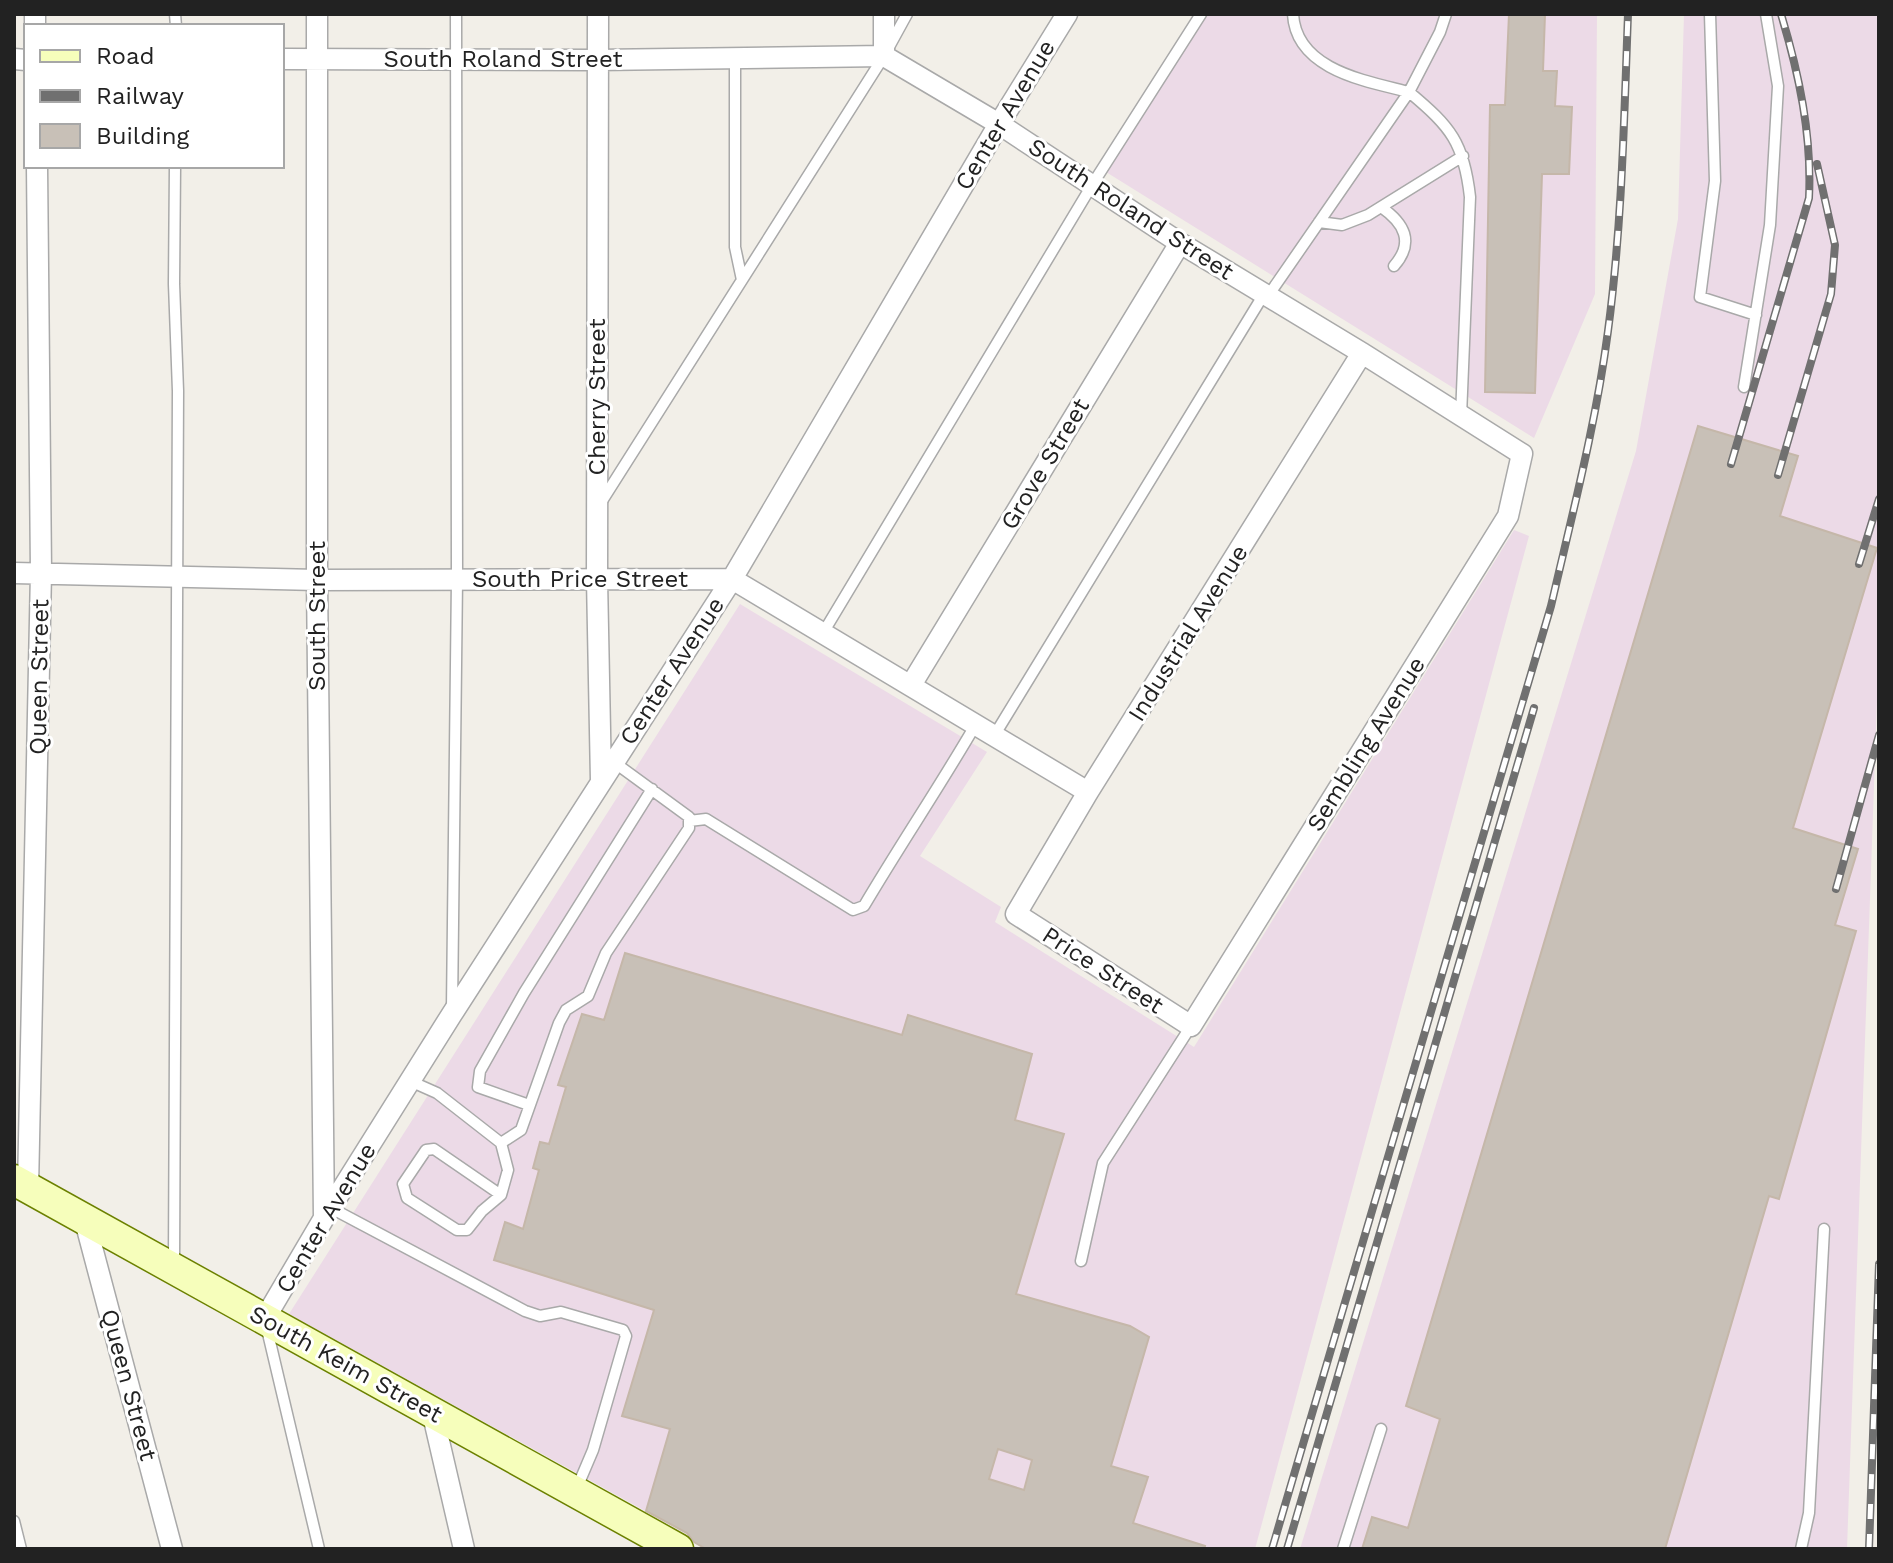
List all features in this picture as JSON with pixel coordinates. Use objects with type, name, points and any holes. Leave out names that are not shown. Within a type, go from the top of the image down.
[{"type":"street","name":"South Street","points":[[317,14],[317,580],[327,1213]]},
{"type":"street","name":"Cherry Street","points":[[598,14],[597,579],[607,758]]},
{"type":"street","points":[[884,14],[884,56]]},
{"type":"street","name":"Center Avenue","points":[[264,1320],[327,1213],[601,781],[607,758],[732,579],[1067,14]]},
{"type":"street","name":"South Roland Street","points":[[284,59],[598,60],[884,56],[999,124],[1180,243],[1522,454]]},
{"type":"street","name":"Queen Street","points":[[21,1184],[41,572],[37,168]]},
{"type":"street","name":"Grove Street","points":[[911,685],[1180,243]]},
{"type":"street","name":"Industrial Avenue","points":[[1016,914],[1088,792],[1362,353]]},
{"type":"street","name":"Sembling Avenue","points":[[1191,1026],[1508,516],[1522,454]]},
{"type":"street","name":"South Price Street","points":[[14,573],[317,580],[732,579]]},
{"type":"street","points":[[732,579],[1088,792]]},
{"type":"street","name":"Price Street","points":[[1016,914],[1191,1026]]},
{"type":"street","name":"South Keim Street","points":[[21,1184],[678,1549]]},
{"type":"street","name":"Queen Street","points":[[85,1221],[172,1549]]},
{"type":"street","points":[[432,1411],[464,1549]]},
{"type":"lane","points":[[452,1014],[457,579],[456,14]]},
{"type":"lane","points":[[597,509],[884,56],[907,14]]},
{"type":"lane","points":[[823,633],[1092,185],[1201,14]]},
{"type":"lane","points":[[1293,14],[1294,27],[1312,55],[1337,71],[1409,92],[1450,130],[1463,156],[1470,197],[1461,416]]},
{"type":"lane","points":[[994,736],[1266,295],[1409,92],[1446,14]]},
{"type":"lane","points":[[1710,14],[1715,181],[1700,297],[1756,315]]},
{"type":"lane","points":[[1744,387],[1770,225],[1778,86],[1766,14]]},
{"type":"lane","points":[[735,58],[735,247],[742,280]]},
{"type":"lane","points":[[1319,222],[1342,225],[1381,207],[1463,156]]},
{"type":"lane","points":[[174,1270],[178,391],[174,284],[175,168]]},
{"type":"lane","points":[[1381,207],[1401,223],[1404,233],[1404,252],[1394,266]]},
{"type":"lane","points":[[689,821],[706,819],[853,910],[864,906],[976,724]]},
{"type":"lane","points":[[501,1143],[521,1130],[566,1010],[588,996],[606,953],[689,828],[689,817],[607,758]]},
{"type":"lane","points":[[529,1105],[478,1087],[480,1071],[524,993],[652,789]]},
{"type":"lane","points":[[1081,1261],[1103,1163],[1191,1026]]},
{"type":"lane","points":[[410,1081],[437,1093],[501,1143],[508,1170],[501,1195],[482,1211],[467,1230],[457,1230],[407,1198],[403,1184],[426,1150],[434,1149],[501,1195]]},
{"type":"lane","points":[[327,1213],[525,1311],[540,1316],[561,1312],[623,1330],[626,1336],[593,1450],[575,1491]]},
{"type":"lane","points":[[1801,1549],[1809,1513],[1824,1229]]},
{"type":"lane","points":[[264,1320],[319,1549]]},
{"type":"lane","points":[[1343,1549],[1381,1429]]},
{"type":"lane","points":[[14,1521],[21,1549]]},
{"type":"shaded area","points":[[1207,14],[1597,14],[1595,294],[1534,438],[1106,172]]},
{"type":"shaded area","points":[[1684,14],[1879,14],[1879,644],[1847,1549],[1300,1549],[1636,451],[1678,219]]},
{"type":"shaded area","points":[[1514,530],[1529,536],[1255,1549],[714,1549],[289,1314],[740,604],[987,752],[920,856],[1001,907],[995,922],[1194,1047]]},
{"type":"building","points":[[1509,14],[1545,14],[1543,71],[1557,71],[1555,106],[1572,107],[1569,174],[1542,174],[1535,393],[1485,392],[1490,105],[1505,105]]},
{"type":"building","points":[[1698,426],[1798,456],[1780,516],[1877,548],[1793,828],[1858,849],[1835,925],[1856,931],[1779,1199],[1769,1196],[1665,1549],[1362,1549],[1372,1517],[1408,1528],[1440,1419],[1406,1406]]},
{"type":"building","points":[[625,953],[902,1035],[908,1015],[1032,1054],[1015,1120],[1064,1134],[1016,1294],[1130,1326],[1149,1337],[1111,1466],[1148,1477],[1133,1523],[1205,1546],[1204,1549],[706,1549],[687,1533],[646,1511],[670,1429],[622,1416],[654,1310],[494,1260],[505,1222],[523,1229],[539,1170],[533,1168],[540,1142],[549,1144],[566,1087],[558,1085],[582,1014],[604,1020]],"holes":[[[998,1449],[1032,1460],[1024,1490],[989,1479]]]},
{"type":"railway","points":[[1272,1549],[1551,606],[1575,504],[1597,400],[1613,292],[1622,173],[1628,14]]},
{"type":"railway","points":[[1731,464],[1809,198],[1803,105],[1781,14]]},
{"type":"railway","points":[[1778,475],[1831,294],[1835,245],[1817,164]]},
{"type":"railway","points":[[1859,564],[1879,499]]},
{"type":"railway","points":[[1287,1549],[1534,708]]},
{"type":"railway","points":[[1836,889],[1879,735]]},
{"type":"railway","points":[[1869,1549],[1879,1264]]}]
